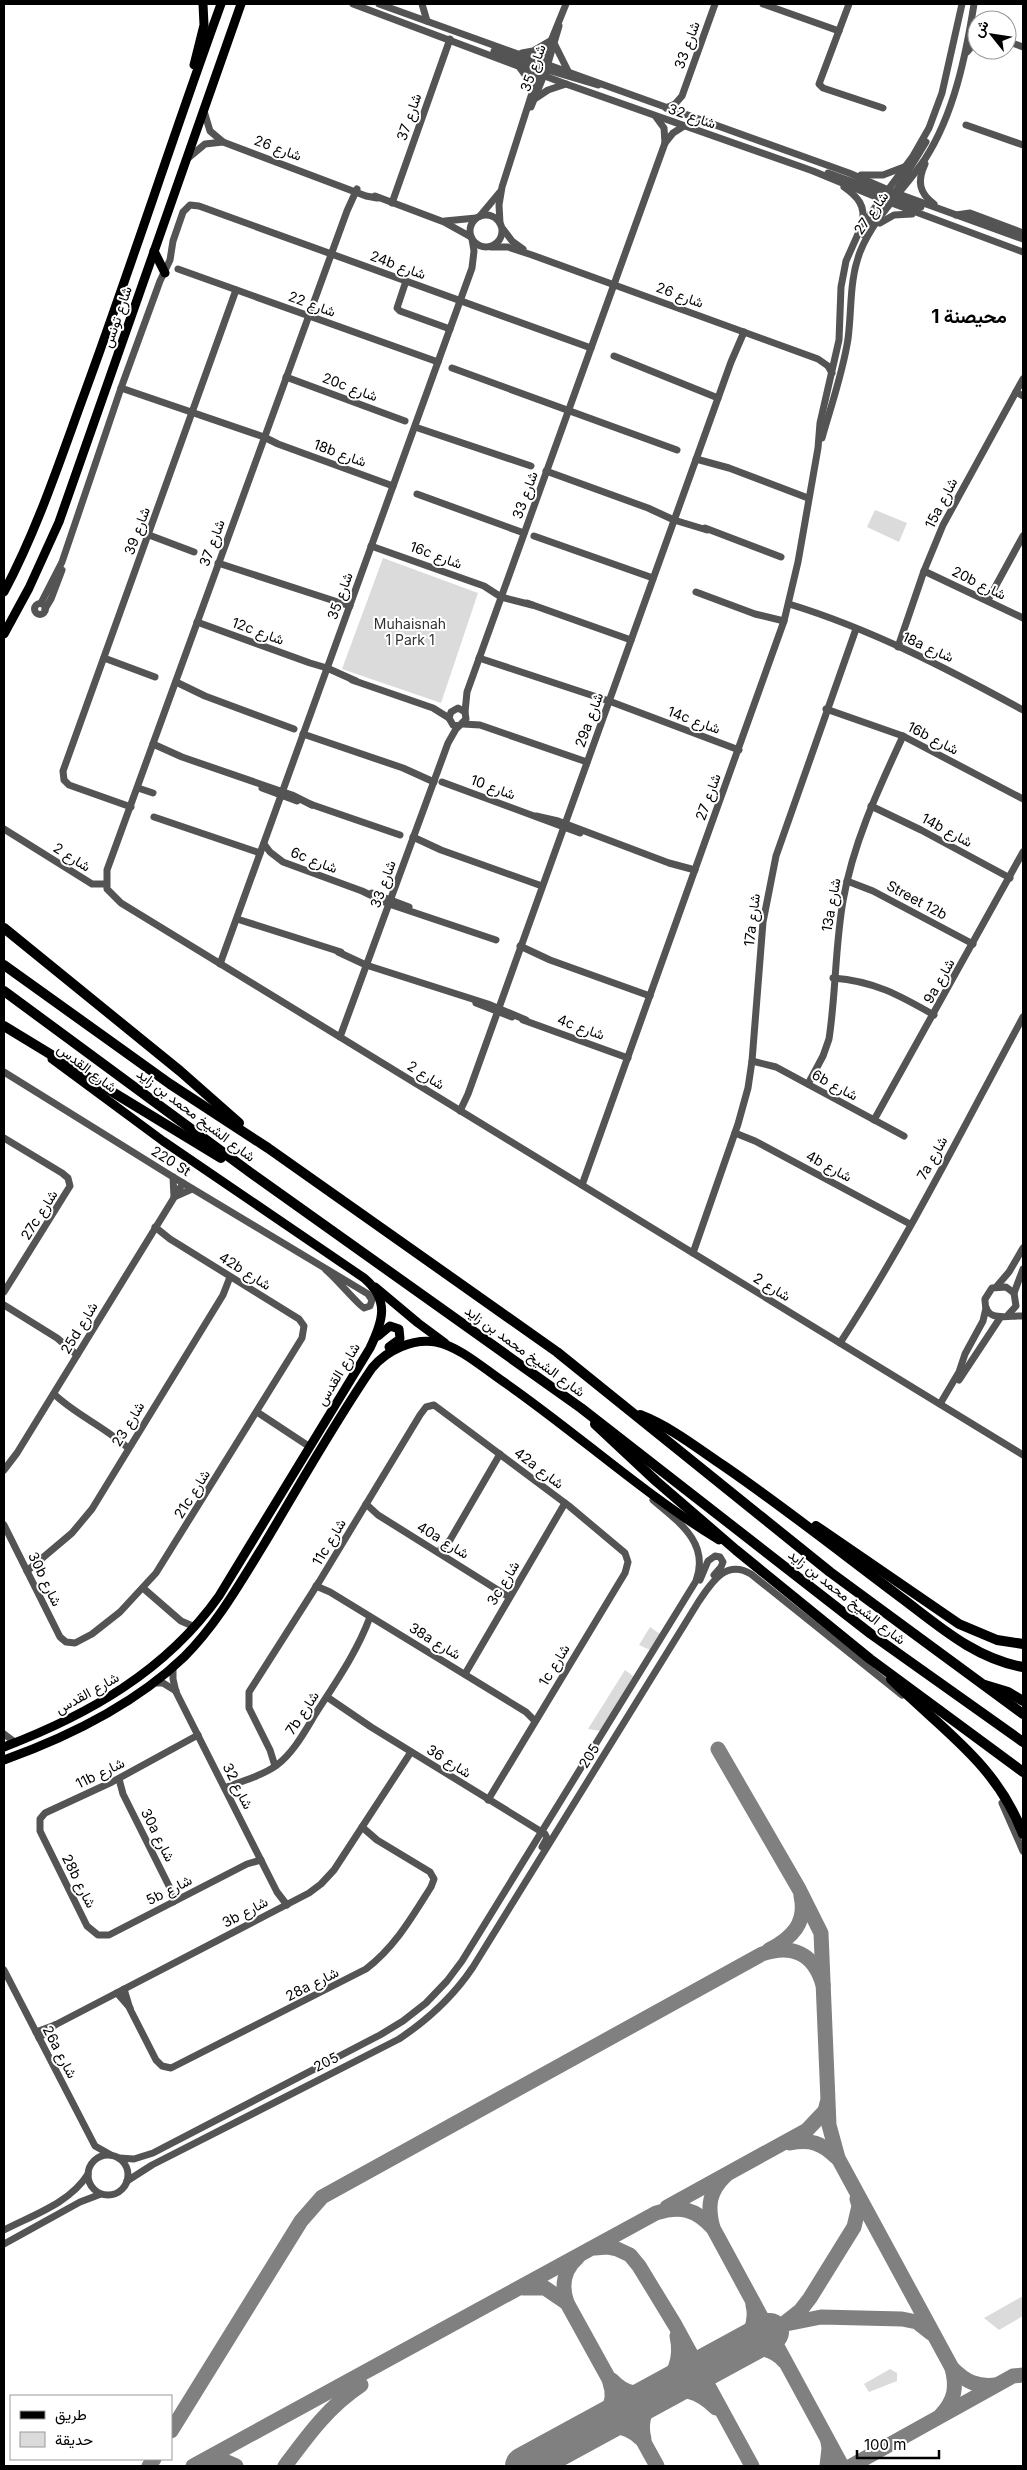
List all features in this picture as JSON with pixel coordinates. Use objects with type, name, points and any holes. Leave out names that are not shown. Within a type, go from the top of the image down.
[{"type":"highway","points":[[4,928],[180,1071],[268,1148]]},
{"type":"highway","name":"شارع الشيخ محمد بن زايد","points":[[4,965],[170,1084],[268,1148],[557,1352],[830,1572],[1023,1714]]},
{"type":"highway","name":"شارع الشيخ محمد بن زايد","points":[[4,991],[251,1173],[581,1408],[872,1634],[1023,1742]]},
{"type":"highway","points":[[4,1026],[178,1133],[251,1173]]},
{"type":"highway","points":[[581,1408],[629,1456],[736,1550],[870,1659],[1023,1772]]},
{"type":"highway","points":[[630,1411],[667,1428],[793,1514],[884,1571],[946,1616],[972,1630],[997,1640],[1023,1644]]},
{"type":"highway","points":[[793,1514],[831,1545],[965,1645],[993,1659],[1023,1667]]},
{"type":"highway","points":[[870,1659],[975,1756],[1002,1790],[1023,1834]]},
{"type":"highway","points":[[981,1684],[998,1688],[1023,1701]]},
{"type":"highway","points":[[1005,1759],[1023,1776]]},
{"type":"main road","points":[[194,80],[194,65],[204,26],[203,4]]},
{"type":"main road","name":"شارع تونس","points":[[4,592],[25,548],[51,485],[103,343],[221,4]]},
{"type":"main road","name":"شارع تونس","points":[[4,634],[29,588],[59,522],[241,4]]},
{"type":"main road","points":[[234,24],[248,4]]},
{"type":"main road","points":[[154,251],[163,268]]},
{"type":"main road","name":"شارع القدس","points":[[4,1747],[77,1715],[120,1691],[158,1663],[195,1627],[219,1596],[370,1348],[380,1327],[382,1313],[380,1299],[372,1285],[116,1108],[35,1046]]},
{"type":"main road","points":[[372,1285],[418,1323],[456,1350]]},
{"type":"main road","points":[[357,1390],[374,1360],[400,1339],[399,1330],[394,1326],[387,1326],[370,1348]]},
{"type":"main road","name":"شارع القدس","points":[[4,1760],[82,1726],[126,1702],[153,1683],[191,1649],[232,1596],[357,1390],[377,1362],[396,1348],[419,1342],[431,1342],[456,1350],[527,1398],[673,1509],[736,1550]]},
{"type":"main road","points":[[191,1649],[224,1602],[224,1599],[219,1596]]},
{"type":"street","name":"شارع 32","points":[[353,4],[450,38],[518,66],[568,71],[849,173],[922,215],[1023,252]]},
{"type":"street","name":"شارع 32","points":[[379,4],[518,53],[566,84],[834,180],[890,197],[943,210],[1023,239]]},
{"type":"street","points":[[408,14],[421,4],[427,21]]},
{"type":"street","name":"شارع 35","points":[[524,120],[534,100],[566,4]]},
{"type":"street","name":"شارع 33","points":[[682,96],[715,4]]},
{"type":"street","points":[[763,4],[839,31]]},
{"type":"street","points":[[849,4],[819,82],[820,86],[883,108]]},
{"type":"street","name":"شارع 27","points":[[580,1183],[628,1058],[783,624],[790,601],[818,448],[844,356],[850,320],[851,285],[857,261],[906,165],[929,128],[942,93],[962,4]]},
{"type":"street","name":"شارع 37","points":[[392,203],[450,38]]},
{"type":"street","name":"شارع 27","points":[[818,448],[820,423],[836,352],[843,274],[850,248],[862,225],[890,197],[931,149],[947,111],[967,40]]},
{"type":"street","points":[[518,53],[534,51],[553,42],[568,71]]},
{"type":"street","points":[[472,47],[482,47],[592,85],[603,84]]},
{"type":"street","points":[[963,59],[967,54]]},
{"type":"street","points":[[518,66],[528,79],[532,92]]},
{"type":"street","name":"شارع 35","points":[[501,225],[499,205],[502,187],[532,92],[543,69]]},
{"type":"street","points":[[534,100],[548,90],[566,84]]},
{"type":"street","points":[[666,108],[675,104],[682,96]]},
{"type":"street","points":[[682,96],[682,106],[686,115]]},
{"type":"street","points":[[204,110],[210,132],[223,142]]},
{"type":"street","points":[[655,116],[665,133],[665,143]]},
{"type":"street","points":[[966,125],[1023,145]]},
{"type":"street","name":"شارع 33","points":[[448,742],[461,725],[465,713],[466,694],[665,143],[673,133],[684,126]]},
{"type":"street","points":[[857,261],[859,247],[864,234],[922,152],[929,128]]},
{"type":"street","points":[[187,159],[205,144],[223,142]]},
{"type":"street","name":"شارع 26","points":[[223,142],[437,220],[472,238]]},
{"type":"street","points":[[931,149],[921,174],[920,186],[924,196],[943,210]]},
{"type":"street","points":[[849,173],[874,177],[889,174],[906,165]]},
{"type":"street","points":[[813,171],[838,176],[890,197],[942,214],[957,216],[970,213],[1023,233]]},
{"type":"street","points":[[834,180],[860,201],[863,211],[862,225]]},
{"type":"street","name":"شارع 35","points":[[478,218],[492,203],[502,187]]},
{"type":"street","name":"شارع 37","points":[[105,884],[107,870],[354,190]]},
{"type":"street","name":"24b شارع","points":[[163,268],[170,260],[173,241],[183,212],[188,206],[196,205],[591,348]]},
{"type":"street","points":[[489,215],[501,225],[501,237],[490,247],[479,246],[472,238],[471,226],[478,218],[489,215]]},
{"type":"street","points":[[871,232],[884,219],[894,215],[922,215]]},
{"type":"street","name":"شارع 26","points":[[437,220],[461,221],[478,218]]},
{"type":"street","name":"شارع 26","points":[[501,225],[512,241],[532,255]]},
{"type":"street","name":"شارع 35","points":[[217,962],[238,916],[472,268],[474,256],[472,238]]},
{"type":"street","name":"شارع 35","points":[[472,268],[490,247]]},
{"type":"street","name":"شارع 26","points":[[490,247],[508,247],[742,331],[818,359],[828,366],[832,373]]},
{"type":"street","points":[[43,606],[62,562],[163,268]]},
{"type":"street","name":"شارع 22","points":[[178,269],[438,362]]},
{"type":"street","points":[[406,281],[397,308],[400,311],[450,329]]},
{"type":"street","name":"شارع 39","points":[[131,807],[68,785],[64,780],[63,771],[236,290]]},
{"type":"street","name":"29a شارع","points":[[457,1109],[470,1085],[498,1010],[742,331]]},
{"type":"street","points":[[818,359],[826,358],[836,352]]},
{"type":"street","points":[[614,356],[719,395]]},
{"type":"street","points":[[452,368],[677,450]]},
{"type":"street","name":"20c شارع","points":[[286,376],[405,421]]},
{"type":"street","name":"15a شارع","points":[[898,647],[924,571],[951,510],[1023,379]]},
{"type":"street","name":"18b شارع","points":[[121,388],[393,486]]},
{"type":"street","points":[[1016,392],[1023,396]]},
{"type":"street","points":[[415,424],[531,466]]},
{"type":"street","points":[[697,456],[809,495]]},
{"type":"street","points":[[546,471],[781,557]]},
{"type":"street","points":[[417,494],[524,533]]},
{"type":"street","points":[[149,535],[194,552]]},
{"type":"street","points":[[534,536],[652,581]]},
{"type":"street","points":[[988,600],[1023,536]]},
{"type":"street","name":"16c شارع","points":[[371,546],[630,642]]},
{"type":"street","points":[[219,561],[349,608]]},
{"type":"street","name":"20b شارع","points":[[924,571],[1023,618]]},
{"type":"street","points":[[696,592],[783,624]]},
{"type":"street","name":"18a شارع","points":[[790,601],[947,669],[1023,710]]},
{"type":"street","name":"12c شارع","points":[[197,622],[433,708],[454,709],[465,713]]},
{"type":"street","name":"17a شارع","points":[[691,1252],[745,1101],[752,1061],[763,922],[770,878],[787,820],[856,629]]},
{"type":"street","name":"14c شارع","points":[[480,656],[738,750]]},
{"type":"street","points":[[104,658],[155,677]]},
{"type":"street","points":[[175,685],[294,729]]},
{"type":"street","name":"شارع 33","points":[[338,1035],[351,1006],[435,779],[448,742],[450,721],[454,709],[466,694]]},
{"type":"street","name":"12c شارع","points":[[433,708],[450,721],[461,725]]},
{"type":"street","name":"16b شارع","points":[[826,709],[903,736],[1023,799]]},
{"type":"street","points":[[465,713],[480,725],[586,765]]},
{"type":"street","points":[[461,725],[480,725]]},
{"type":"street","points":[[304,732],[435,779]]},
{"type":"street","name":"13a شارع","points":[[808,1084],[823,1056],[829,1038],[833,978],[840,918],[847,880],[871,806],[903,736]]},
{"type":"street","points":[[152,746],[400,836]]},
{"type":"street","name":"شارع 10","points":[[442,782],[694,872]]},
{"type":"street","points":[[138,788],[153,793]]},
{"type":"street","name":"14b شارع","points":[[871,806],[928,833],[1010,878]]},
{"type":"street","points":[[154,817],[260,855]]},
{"type":"street","name":"شارع 2","points":[[4,830],[89,883],[105,884],[109,893],[117,900],[1023,1455]]},
{"type":"street","points":[[412,840],[541,888]]},
{"type":"street","name":"6c شارع","points":[[264,844],[270,852],[283,862],[496,940]]},
{"type":"street","name":"9a شارع","points":[[874,1120],[1023,852]]},
{"type":"street","name":"Street 12b","points":[[847,880],[873,891],[973,944]]},
{"type":"street","name":"4c شارع","points":[[238,916],[628,1058]]},
{"type":"street","points":[[520,949],[650,996]]},
{"type":"street","points":[[833,978],[857,980],[878,986],[934,1015]]},
{"type":"street","name":"7a شارع","points":[[842,1344],[910,1224],[1023,1016]]},
{"type":"street","name":"6b شارع","points":[[752,1061],[776,1067],[904,1136]]},
{"type":"street","name":"220 St","points":[[4,1072],[192,1189],[368,1294],[372,1300],[370,1306],[364,1308],[358,1306],[345,1287],[326,1270]]},
{"type":"street","name":"4b شارع","points":[[735,1133],[755,1141],[910,1224]]},
{"type":"street","name":"27c شارع","points":[[4,1138],[62,1173],[68,1178],[70,1186],[12,1283],[4,1300]]},
{"type":"street","points":[[173,1177],[174,1197],[192,1189]]},
{"type":"street","name":"25d شارع","points":[[4,1470],[50,1401],[183,1183]]},
{"type":"street","name":"42b شارع","points":[[154,1230],[299,1319],[304,1326]]},
{"type":"street","points":[[942,1405],[952,1388],[983,1321],[986,1295],[1009,1272],[1023,1248]]},
{"type":"street","points":[[952,1388],[1004,1317],[1014,1310],[1015,1297],[1023,1269]]},
{"type":"street","name":"شارع 23","points":[[27,1571],[72,1533],[92,1509],[233,1279]]},
{"type":"street","name":"27c شارع","points":[[4,1292],[12,1283]]},
{"type":"street","points":[[997,1286],[1006,1287],[1023,1310]]},
{"type":"street","points":[[4,1305],[57,1338],[77,1355]]},
{"type":"street","points":[[986,1308],[991,1315],[1004,1317],[1023,1316]]},
{"type":"street","name":"21c شارع","points":[[66,1642],[79,1642],[120,1612],[143,1588],[167,1558],[302,1338],[304,1326]]},
{"type":"street","points":[[57,1338],[82,1347]]},
{"type":"street","points":[[54,1394],[67,1406],[116,1436],[128,1448]]},
{"type":"street","points":[[50,1401],[67,1406]]},
{"type":"street","name":"42a شارع","points":[[426,1407],[434,1405],[441,1409],[567,1504],[625,1553],[628,1562]]},
{"type":"street","name":"11c شارع","points":[[270,1750],[248,1705],[250,1689],[318,1584],[426,1407]]},
{"type":"street","points":[[257,1412],[310,1446]]},
{"type":"street","points":[[116,1436],[133,1441]]},
{"type":"street","points":[[441,1554],[502,1455]]},
{"type":"street","name":"205","points":[[119,2158],[134,2159],[153,2154],[380,2035],[415,2013],[437,1992],[458,1966],[690,1595],[698,1577],[700,1565],[695,1542],[684,1527],[643,1491],[632,1477]]},
{"type":"street","name":"3c شارع","points":[[463,1673],[567,1504]]},
{"type":"street","name":"40a شارع","points":[[364,1507],[510,1595]]},
{"type":"street","name":"30b شارع","points":[[4,1525],[59,1635],[66,1642]]},
{"type":"street","points":[[690,1595],[700,1580],[710,1558],[715,1556],[720,1558],[723,1565],[710,1581],[699,1601]]},
{"type":"street","name":"شارع 23","points":[[24,1564],[44,1558]]},
{"type":"street","name":"1c شارع","points":[[486,1799],[625,1573],[628,1562]]},
{"type":"street","name":"205","points":[[127,2181],[145,2168],[399,2038],[422,2023],[445,2003],[466,1977],[699,1601],[717,1577],[725,1571],[741,1569],[756,1577],[869,1667],[968,1757],[1001,1800],[1023,1851]]},
{"type":"street","name":"38a شارع","points":[[318,1584],[536,1718]]},
{"type":"street","points":[[143,1588],[181,1621],[195,1627]]},
{"type":"street","name":"7b شارع","points":[[226,1791],[284,1760],[326,1699],[374,1619]]},
{"type":"street","name":"شارع 32","points":[[173,1666],[176,1692],[284,1906]]},
{"type":"street","points":[[153,1683],[168,1685],[176,1692]]},
{"type":"street","name":"شارع 36","points":[[326,1699],[486,1799],[543,1832]]},
{"type":"street","name":"11b شارع","points":[[40,1831],[38,1823],[45,1813],[115,1781],[183,1742],[196,1732]]},
{"type":"street","points":[[4,1734],[16,1743]]},
{"type":"street","points":[[270,1750],[284,1760]]},
{"type":"street","points":[[270,1750],[275,1766]]},
{"type":"street","name":"3b شارع","points":[[37,2035],[284,1906],[322,1884],[360,1830],[410,1751]]},
{"type":"street","name":"30a شارع","points":[[115,1781],[177,1900]]},
{"type":"street","points":[[535,1845],[530,1825],[549,1822]]},
{"type":"street","name":"28a شارع","points":[[121,1991],[159,2063],[171,2068],[366,1969],[396,1940],[434,1882],[430,1872],[360,1830]]},
{"type":"street","name":"28b شارع","points":[[40,1831],[87,1926],[95,1934],[101,1936]]},
{"type":"street","points":[[522,1888],[528,1871],[546,1840],[546,1835],[543,1832]]},
{"type":"street","name":"5b شارع","points":[[101,1936],[110,1935],[260,1858]]},
{"type":"street","name":"26a شارع","points":[[4,1970],[95,2146]]},
{"type":"street","points":[[4,2230],[67,2197],[79,2186],[88,2174],[95,2146],[119,2158],[127,2168],[127,2181],[123,2189],[115,2194],[101,2194],[80,2202],[4,2244]]},
{"type":"street","points":[[90,2166],[97,2158],[111,2155]]},
{"type":"street","points":[[88,2174],[91,2186],[101,2194]]},
{"type":"green space","points":[[875,510],[907,523],[899,542],[867,527]]},
{"type":"green space","name":"Muhaisnah 1 Park 1","points":[[383,558],[478,593],[441,703],[342,669]]},
{"type":"green space","points":[[650,1627],[660,1634],[650,1650],[639,1645]]},
{"type":"green space","points":[[625,1670],[633,1676],[601,1731],[588,1729]]},
{"type":"green space","points":[[1023,2296],[1023,2316],[999,2330],[984,2318]]},
{"type":"green space","points":[[890,2369],[897,2373],[897,2381],[869,2392],[864,2384]]},
{"type":"taxiway","points":[[718,1749],[799,1889],[821,1933],[829,2125],[838,2158],[952,2368],[962,2377],[977,2384],[996,2385]]},
{"type":"taxiway","points":[[769,1950],[785,1940],[796,1929],[802,1914],[801,1896]]},
{"type":"taxiway","points":[[172,2429],[301,2221],[322,2197],[762,1954],[783,1950],[792,1951],[808,1958],[814,1965],[823,1985]]},
{"type":"taxiway","points":[[667,2207],[807,2130],[825,2111],[827,2103]]},
{"type":"taxiway","points":[[790,2143],[815,2143],[826,2148],[836,2157]]},
{"type":"taxiway","points":[[726,2175],[716,2187],[711,2199],[710,2213],[713,2228],[842,2466]]},
{"type":"taxiway","points":[[786,2322],[800,2311],[810,2298],[854,2227],[859,2206],[857,2199]]},
{"type":"taxiway","points":[[193,2466],[656,2213],[673,2209],[687,2210],[700,2217],[713,2228]]},
{"type":"taxiway","points":[[595,2248],[607,2247],[617,2249],[630,2255],[639,2266],[675,2325],[752,2466]]},
{"type":"taxiway","points":[[567,2303],[564,2290],[565,2278],[573,2262],[578,2257]]},
{"type":"taxiway","points":[[523,2288],[545,2288],[567,2303],[657,2466]]},
{"type":"taxiway","points":[[753,2305],[753,2326],[747,2337],[732,2352],[753,2348],[766,2350],[784,2361]]},
{"type":"taxiway","points":[[770,2332],[786,2324],[821,2317],[902,2319],[917,2322],[931,2333]]},
{"type":"taxiway","points":[[658,2392],[669,2380],[676,2367],[679,2352],[677,2336]]},
{"type":"taxiway","points":[[941,2415],[954,2393],[952,2368]]},
{"type":"taxiway","points":[[851,2466],[1013,2376],[1023,2375]]},
{"type":"taxiway","points":[[612,2380],[622,2389],[633,2393],[658,2392],[650,2403],[643,2420],[644,2439]]},
{"type":"taxiway","points":[[610,2383],[612,2391],[610,2405],[603,2417],[587,2432],[601,2428],[621,2427],[640,2438]]},
{"type":"taxiway","points":[[285,2466],[329,2412],[361,2385]]},
{"type":"taxiway","points":[[658,2392],[690,2392],[702,2397],[716,2408]]},
{"type":"taxiway","points":[[827,2466],[828,2442]]},
{"type":"taxiway","points":[[149,2466],[153,2460]]},
{"type":"taxiway","points":[[204,2462],[222,2460],[236,2466]]},
{"type":"runway","points":[[524,2466],[770,2332]]},
{"type":"district","name":"محيصنة 1","points":[[969,316]]}]
